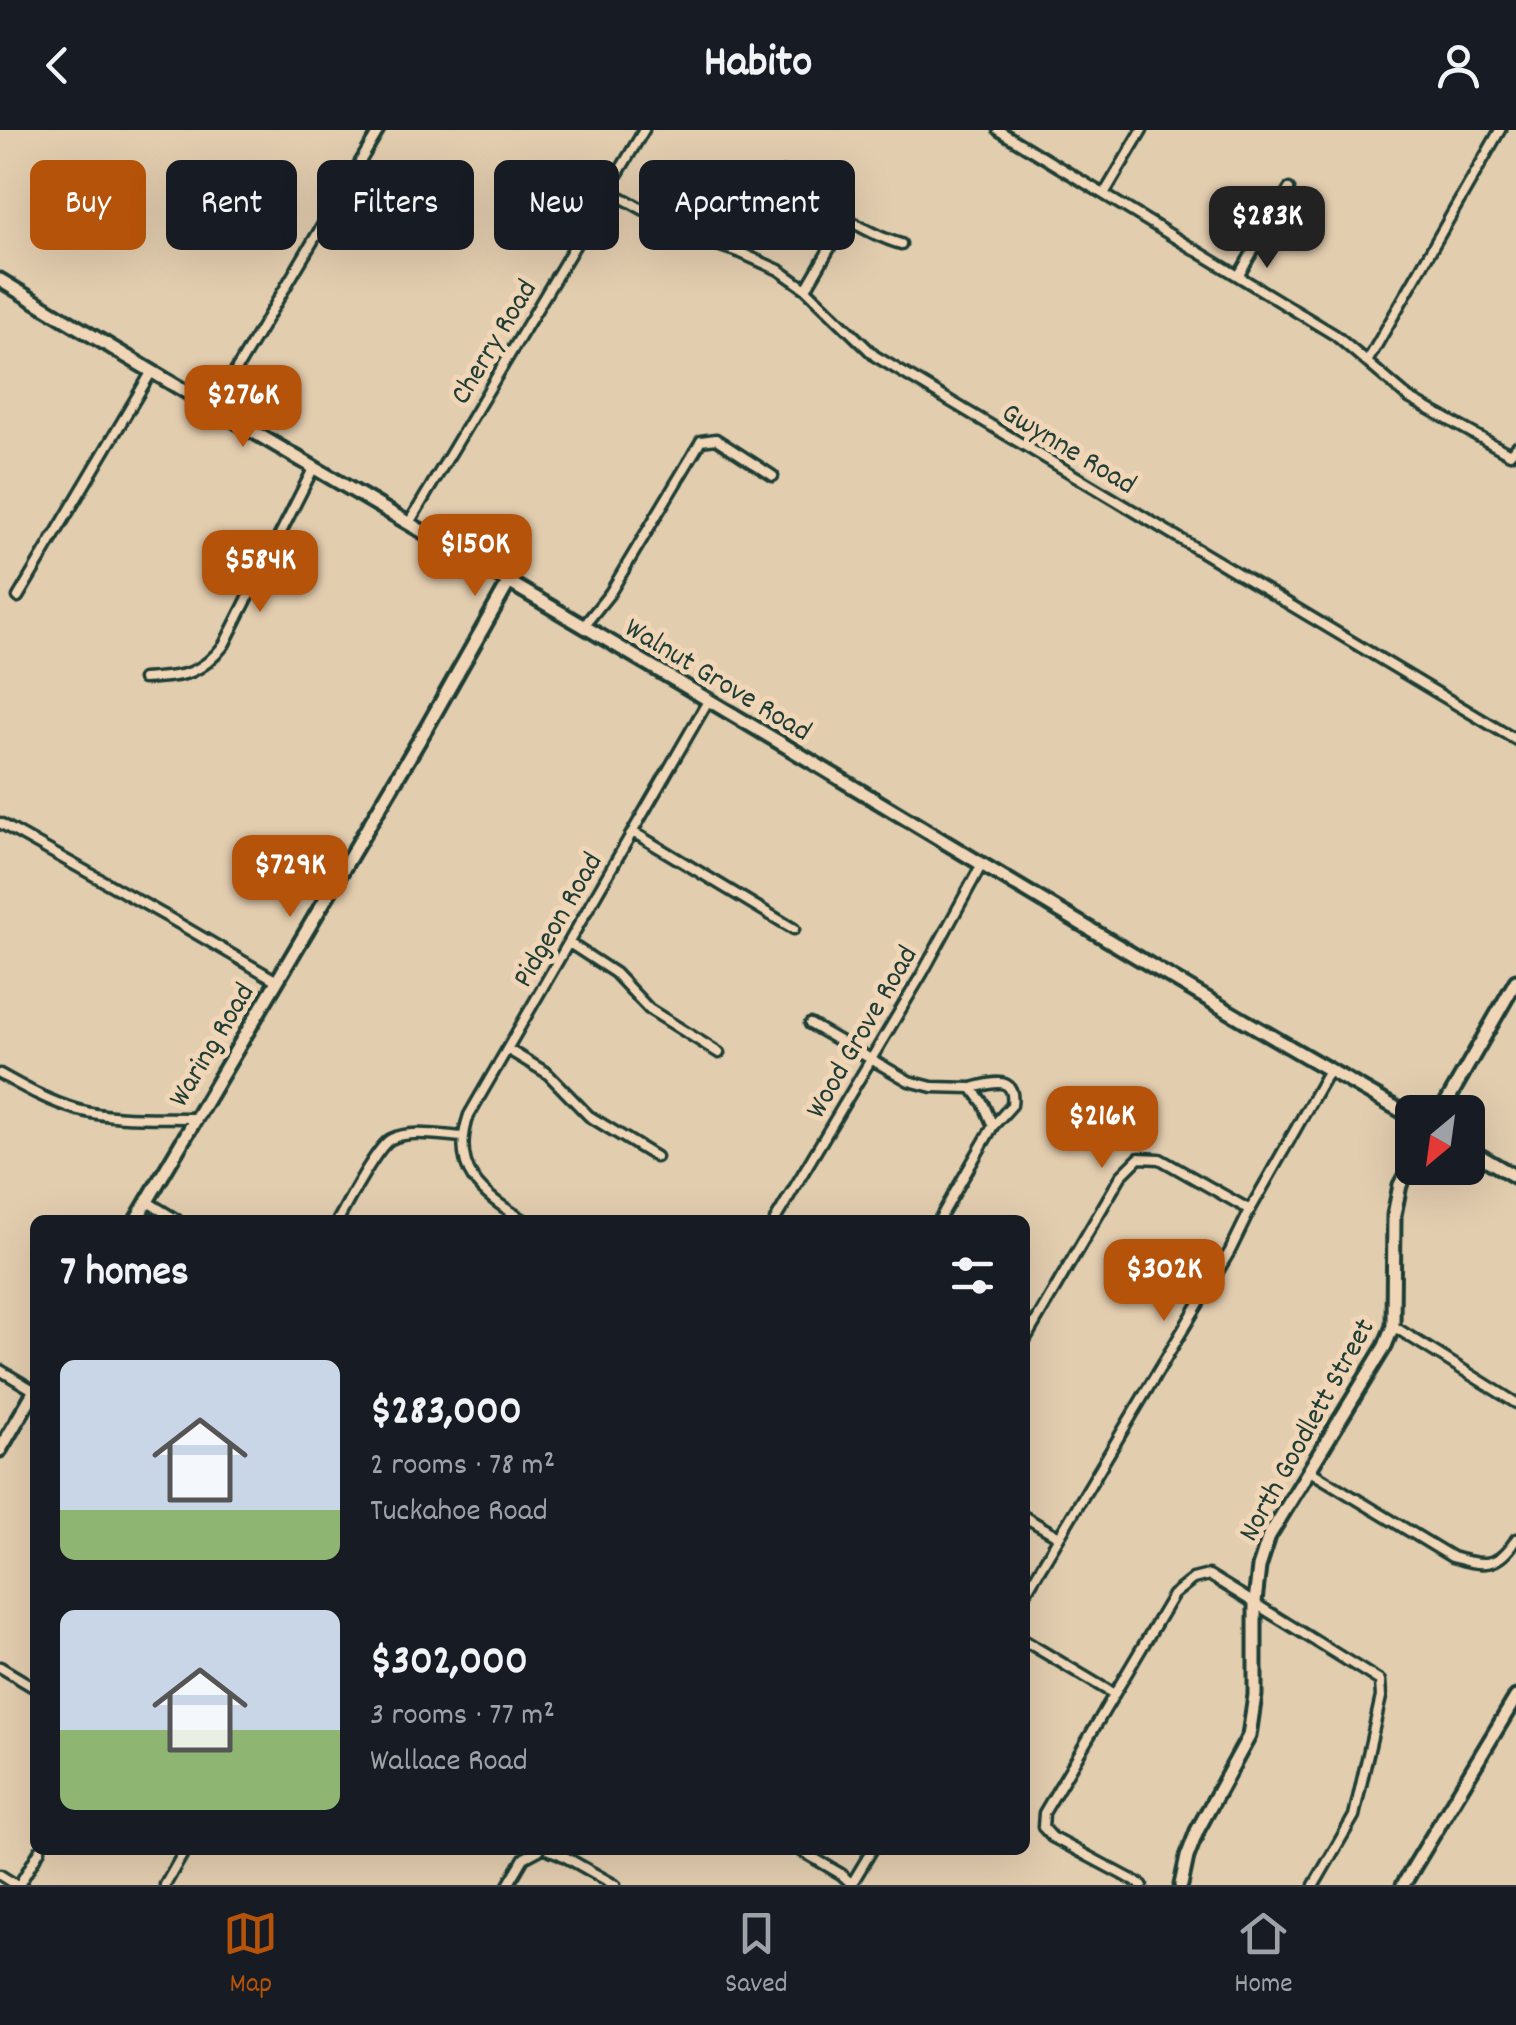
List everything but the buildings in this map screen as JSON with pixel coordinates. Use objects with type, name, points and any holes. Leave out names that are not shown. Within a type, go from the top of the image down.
[{"type":"main road","name":"Walnut Grove Road","points":[[0,280],[1395,1108]]},
{"type":"main road","name":"Waring Road","points":[[139,1215],[428,727],[509,582]]},
{"type":"main road","points":[[1451,1095],[1516,981]]},
{"type":"main road","points":[[1485,1159],[1516,1177]]},
{"type":"main road","name":"North Goodlett Street","points":[[1180,1885],[1197,1831],[1249,1736],[1255,1696],[1258,1567],[1269,1536],[1394,1326],[1394,1215],[1401,1185]]},
{"type":"main road","points":[[0,1450],[30,1399]]},
{"type":"main road","points":[[1403,1885],[1516,1696]]},
{"type":"street","points":[[213,408],[379,130]]},
{"type":"street","name":"Cherry Road","points":[[619,172],[644,130]]},
{"type":"street","points":[[998,130],[1336,335],[1409,398],[1513,451]]},
{"type":"street","points":[[1104,194],[1142,130]]},
{"type":"street","points":[[1367,362],[1498,134],[1484,130]]},
{"type":"street","points":[[1239,275],[1289,189]]},
{"type":"street","name":"Gwynne Road","points":[[619,196],[693,236],[779,270],[806,289],[875,356],[1516,740]]},
{"type":"street","points":[[855,222],[901,244]]},
{"type":"street","name":"Cherry Road","points":[[409,523],[572,250]]},
{"type":"street","points":[[806,289],[829,250]]},
{"type":"street","points":[[18,597],[152,371]]},
{"type":"street","points":[[583,627],[610,593],[701,441],[716,439],[773,476]]},
{"type":"street","points":[[143,679],[183,676],[210,663],[224,645],[312,468]]},
{"type":"street","name":"Pidgeon Road","points":[[463,1137],[470,1115],[507,1049],[708,701]]},
{"type":"street","points":[[0,823],[277,981]]},
{"type":"street","points":[[633,832],[794,929]]},
{"type":"street","name":"Wood Grove Road","points":[[779,1215],[922,974],[982,864]]},
{"type":"street","points":[[569,944],[615,973],[648,1008],[719,1053]]},
{"type":"street","points":[[810,1024],[898,1076],[919,1084],[972,1088],[998,1082],[1009,1087],[1012,1105],[993,1126],[942,1215]]},
{"type":"street","points":[[507,1049],[548,1073],[589,1116],[656,1157]]},
{"type":"street","points":[[1030,1585],[1230,1250],[1330,1070]]},
{"type":"street","points":[[0,1074],[52,1101],[86,1112],[194,1118]]},
{"type":"street","points":[[972,1088],[984,1103],[993,1126]]},
{"type":"street","points":[[341,1215],[378,1152],[389,1140],[413,1135],[463,1137],[473,1180],[484,1193],[517,1215]]},
{"type":"street","points":[[1030,1331],[1121,1176],[1139,1158],[1160,1158],[1250,1210]]},
{"type":"street","points":[[146,1202],[168,1215]]},
{"type":"street","points":[[1394,1326],[1516,1404]]},
{"type":"street","points":[[0,1370],[30,1388]]},
{"type":"street","points":[[1310,1471],[1452,1557],[1476,1564],[1494,1563],[1516,1539]]},
{"type":"street","points":[[1030,1520],[1058,1537]]},
{"type":"street","points":[[1142,1885],[1052,1838],[1043,1827],[1044,1812],[1173,1595],[1194,1579],[1209,1576],[1380,1682],[1354,1816],[1314,1885]]},
{"type":"street","points":[[1030,1644],[1114,1694]]},
{"type":"street","points":[[0,1668],[30,1685]]},
{"type":"street","points":[[1033,1829],[1043,1827]]},
{"type":"street","points":[[0,1875],[17,1885],[37,1855]]},
{"type":"street","points":[[164,1885],[182,1855]]},
{"type":"street","points":[[508,1885],[521,1861],[530,1855]]},
{"type":"street","points":[[562,1855],[614,1885]]},
{"type":"street","points":[[809,1855],[852,1885],[869,1855]]}]
